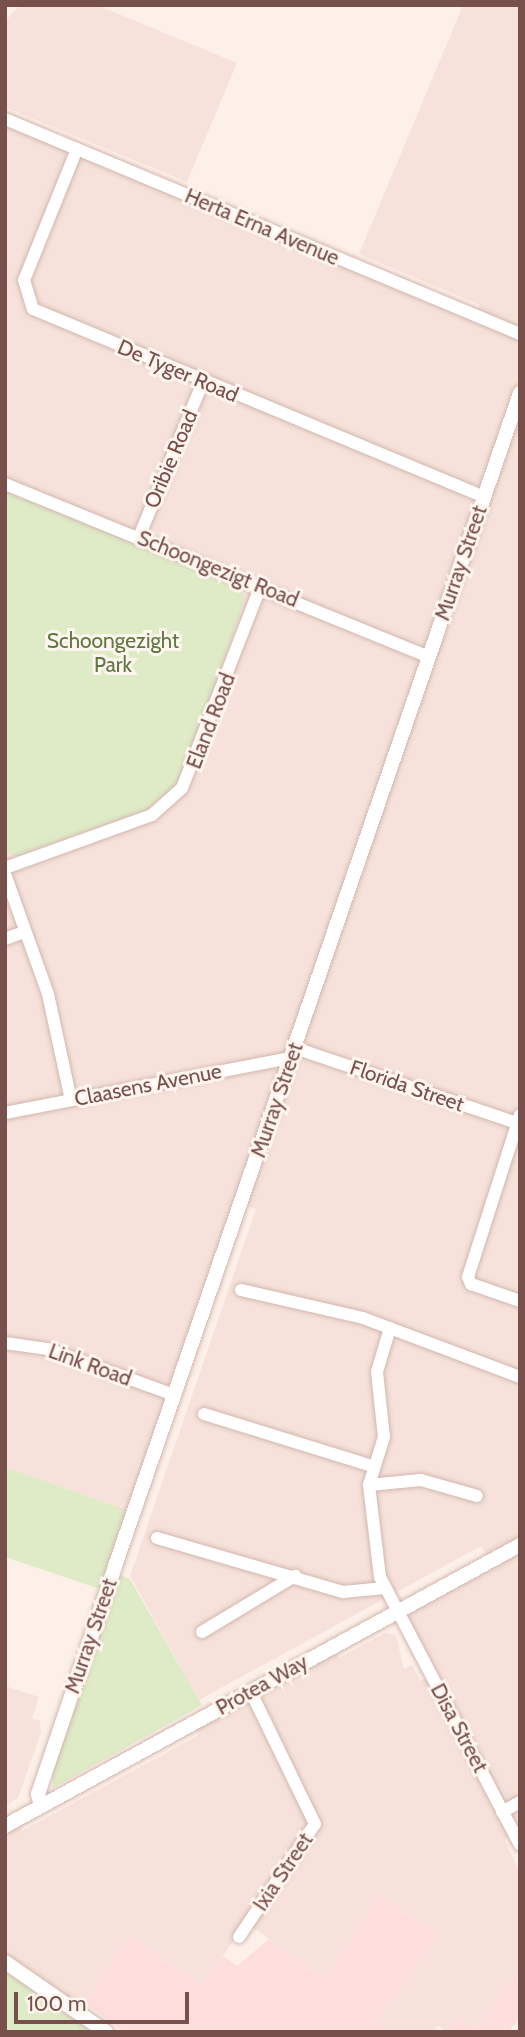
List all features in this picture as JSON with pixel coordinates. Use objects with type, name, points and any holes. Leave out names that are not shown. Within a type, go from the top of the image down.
[{"type":"street","name":"Herta Erna Avenue","points":[[5,119],[520,334]]},
{"type":"street","name":"De Tyger Road","points":[[77,149],[23,279],[25,299],[38,312],[484,497]]},
{"type":"street","name":"Oribie Road","points":[[139,537],[203,382]]},
{"type":"street","name":"Murray Street","points":[[41,1806],[38,1794],[520,393]]},
{"type":"street","name":"Schoongezigt Road","points":[[5,484],[261,585],[429,657]]},
{"type":"street","name":"Eland Road","points":[[5,868],[152,815],[182,788],[261,585]]},
{"type":"street","points":[[5,874],[48,994],[71,1100]]},
{"type":"street","points":[[5,939],[24,932]]},
{"type":"street","name":"Claasens Avenue","points":[[5,1113],[293,1053]]},
{"type":"street","name":"Florida Street","points":[[293,1053],[519,1121]]},
{"type":"street","points":[[519,1121],[468,1274],[471,1284],[520,1301]]},
{"type":"street","points":[[241,1290],[390,1328],[520,1377]]},
{"type":"street","name":"Disa Street","points":[[390,1328],[377,1372],[384,1442],[372,1465],[369,1485],[385,1588],[520,1845]]},
{"type":"street","name":"Link Road","points":[[5,1343],[47,1349],[174,1395]]},
{"type":"street","points":[[204,1414],[372,1465]]},
{"type":"street","points":[[369,1485],[421,1480],[477,1496]]},
{"type":"street","points":[[157,1538],[343,1592],[385,1588]]},
{"type":"street","name":"Protea Way","points":[[5,1826],[520,1545]]},
{"type":"street","points":[[202,1632],[295,1576]]},
{"type":"street","name":"Ixia Street","points":[[239,1937],[315,1824],[251,1692]]},
{"type":"street","points":[[502,1812],[520,1802]]},
{"type":"street","points":[[5,1962],[106,2032]]},
{"type":"shaded area","points":[[20,5],[97,5],[237,63],[187,182],[5,107],[7,19]]},
{"type":"shaded area","points":[[463,5],[520,5],[520,1846],[511,1832],[505,1841],[520,1873],[520,1966],[476,2029],[458,2017],[447,2032],[438,2026],[433,2032],[393,2032],[378,2020],[439,1934],[326,1978],[246,1923],[202,1985],[131,1935],[77,2013],[5,1963],[5,1825],[15,1819],[22,1831],[199,1735],[193,1722],[332,1646],[339,1658],[385,1633],[396,1635],[404,1669],[412,1665],[420,1681],[430,1676],[397,1611],[490,1560],[481,1546],[199,1700],[130,1576],[256,1209],[241,1204],[133,1512],[5,1467],[5,120],[476,316],[480,305],[359,254]]},
{"type":"shaded area","points":[[5,1686],[39,1697],[32,1718],[40,1721],[41,1733],[18,1798],[5,1806]]},
{"type":"shaded area","points":[[381,1895],[439,1934],[378,2020],[393,2032],[125,2032],[84,2003],[131,1935],[202,1985],[223,1956],[237,1966],[269,1939],[326,1978]]},
{"type":"shaded area","points":[[520,1966],[520,2016],[509,2032],[447,2032],[458,2017],[476,2029]]},
{"type":"green space","name":"Schoongezight Park","points":[[5,491],[237,584],[245,599],[189,762],[173,790],[143,812],[17,856],[5,851]]},
{"type":"green space","points":[[5,1467],[127,1510],[100,1589],[5,1557]]},
{"type":"green space","points":[[120,1575],[130,1579],[202,1705],[53,1788],[53,1769]]},
{"type":"green space","points":[[5,1971],[92,2032],[5,2032]]}]
